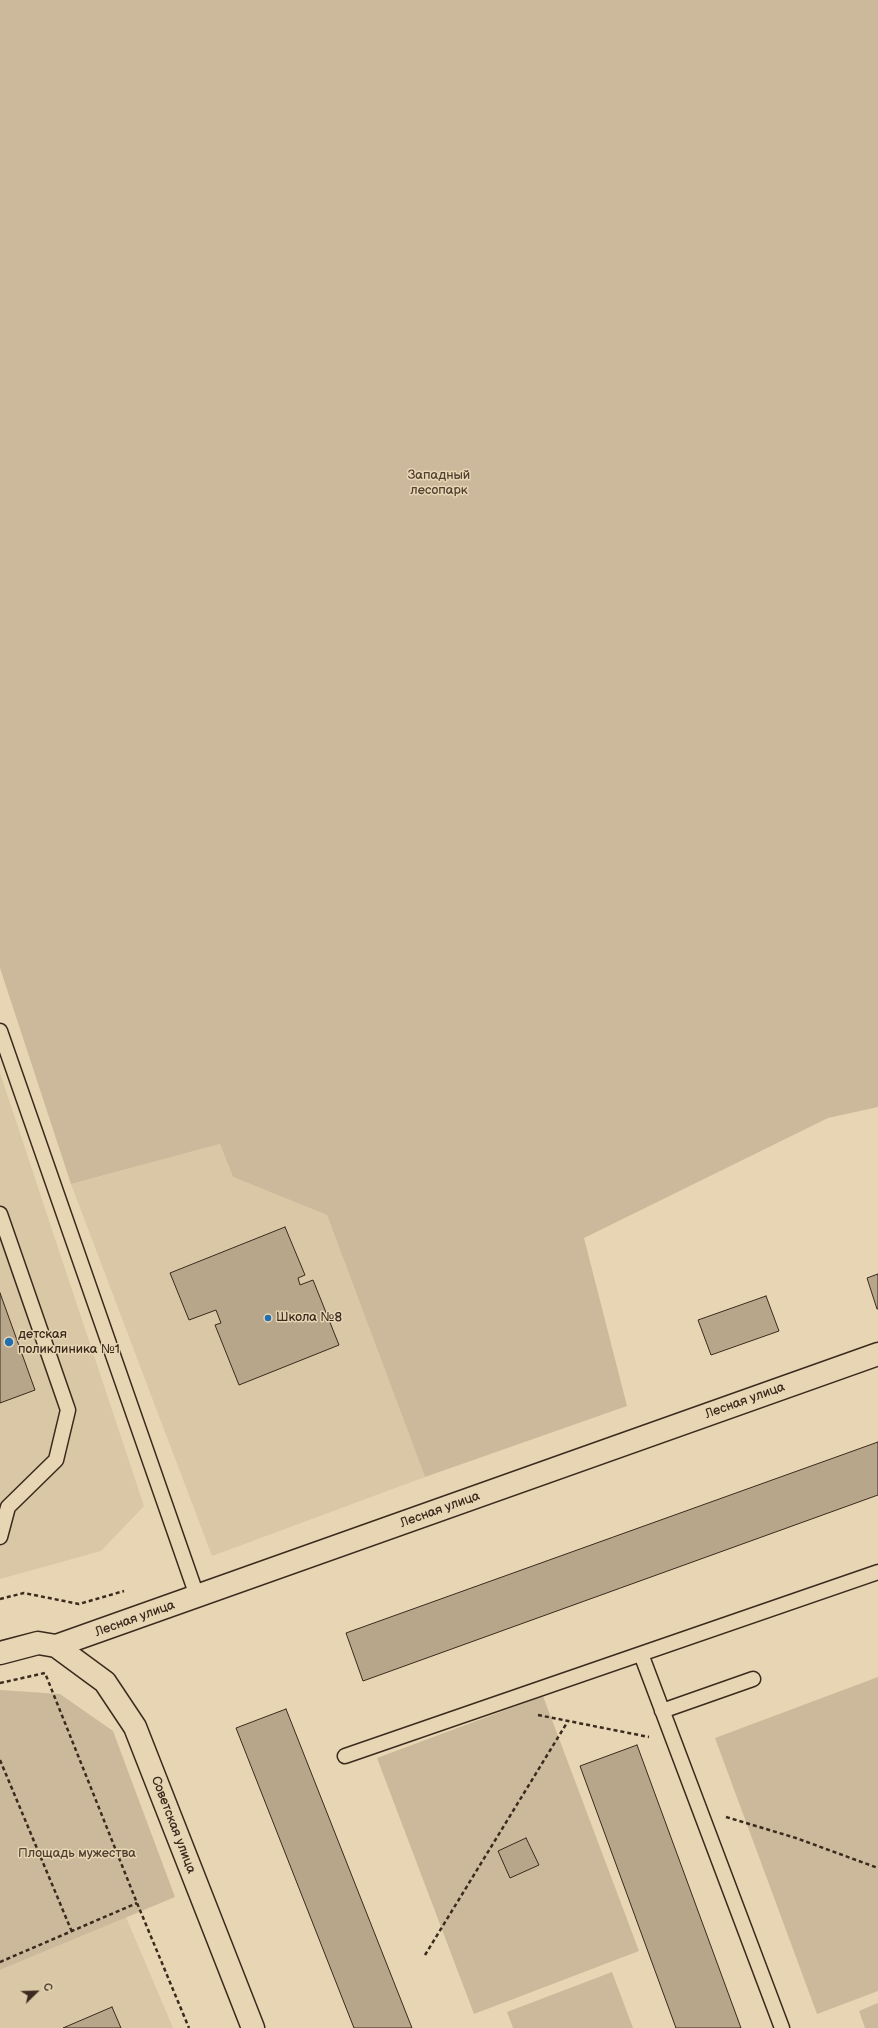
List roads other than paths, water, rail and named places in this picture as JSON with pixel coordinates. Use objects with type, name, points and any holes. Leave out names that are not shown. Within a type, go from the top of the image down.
[{"type":"street","name":"Лесная улица","points":[[0,1653],[38,1642],[56,1646],[878,1354]]},
{"type":"street","name":"Советская улица","points":[[56,1646],[105,1682],[135,1728],[253,2028]]},
{"type":"lane","points":[[0,1031],[197,1596]]},
{"type":"lane","points":[[0,1214],[68,1410],[56,1460],[8,1507],[0,1537]]},
{"type":"lane","points":[[345,1756],[878,1572]]},
{"type":"lane","points":[[641,1654],[782,2028]]},
{"type":"lane","points":[[662,1711],[753,1679]]},
{"type":"place","name":"Школа №8","points":[[268,1318]]},
{"type":"place","name":"детская поликлиника №1","points":[[9,1342]]},
{"type":"park label","name":"Западный лесопарк","points":[[439,484]]},
{"type":"park label","name":"Площадь мужества","points":[[77,1854]]}]
